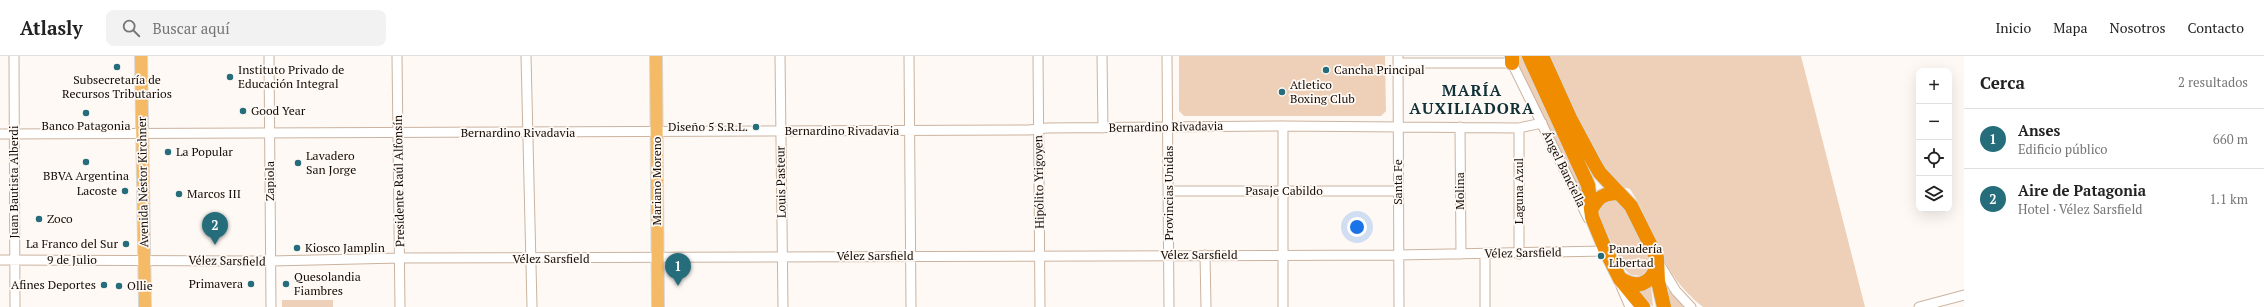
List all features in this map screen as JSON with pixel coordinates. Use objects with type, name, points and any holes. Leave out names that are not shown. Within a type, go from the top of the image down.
[{"type":"highway","points":[[1529,56],[1588,185],[1591,210],[1603,244],[1618,276],[1643,307]]},
{"type":"highway","points":[[1542,56],[1570,118],[1594,163],[1631,206],[1657,262],[1658,281],[1664,307]]},
{"type":"highway","points":[[1591,210],[1601,196],[1609,193],[1619,193]]},
{"type":"highway","points":[[1618,276],[1635,286],[1643,284],[1651,278],[1657,262]]},
{"type":"main road","name":"Avenida Néstor Kirchner","points":[[141,56],[145,307]]},
{"type":"main road","name":"Mariano Moreno","points":[[656,56],[658,307]]},
{"type":"street","name":"Juan Bautista Alberdi","points":[[14,56],[15,307]]},
{"type":"street","name":"Zapiola","points":[[269,56],[271,307]]},
{"type":"street","name":"Presidente Raúl Alfonsín","points":[[397,56],[400,307]]},
{"type":"street","points":[[526,56],[532,307]]},
{"type":"street","name":"Louis Pasteur","points":[[780,56],[783,307]]},
{"type":"street","points":[[908,56],[911,307]]},
{"type":"street","name":"Hipólito Yrigoyen","points":[[1038,56],[1040,307]]},
{"type":"street","points":[[1102,56],[1103,128]]},
{"type":"street","name":"Provincias Unidas","points":[[1167,56],[1169,307]]},
{"type":"street","points":[[1398,59],[1511,58]]},
{"type":"street","name":"Ángel Banciella","points":[[1511,58],[1589,220],[1603,244]]},
{"type":"street","name":"Santa Fe","points":[[1398,59],[1397,126],[1399,307]]},
{"type":"street","name":"Bernardino Rivadavia","points":[[0,134],[909,131],[1282,126],[1519,128],[1542,123]]},
{"type":"street","points":[[1282,126],[1283,307]]},
{"type":"street","name":"Molina","points":[[1460,127],[1461,254]]},
{"type":"street","name":"Laguna Azul","points":[[1519,128],[1520,254]]},
{"type":"street","name":"Pasaje Cabildo","points":[[1169,191],[1398,191]]},
{"type":"street","name":"Vélez Sarsfield","points":[[144,260],[271,261],[400,258],[531,259],[1520,254],[1603,244]]},
{"type":"street","points":[[1485,254],[1485,307]]},
{"type":"street","points":[[1205,255],[1206,307]]},
{"type":"street","name":"9 de Julio","points":[[0,260],[144,260]]},
{"type":"street","points":[[1657,262],[1676,291],[1691,307]]},
{"type":"street","points":[[1618,276],[1630,307]]},
{"type":"street","points":[[1919,307],[1964,295]]},
{"type":"shaded area","name":"Atletico Boxing Club","points":[[1179,56],[1385,56],[1386,111],[1381,116],[1184,116],[1179,111]]},
{"type":"shaded area","points":[[1515,56],[1527,56],[1585,184],[1588,213],[1514,62]]},
{"type":"shaded area","points":[[1548,56],[1801,56],[1865,307],[1703,307],[1676,279],[1667,265],[1640,205],[1630,189],[1619,186],[1599,164]]},
{"type":"shaded area","points":[[1615,199],[1625,205],[1651,257],[1652,264],[1641,276],[1631,275],[1626,271],[1599,218],[1599,209],[1602,203]]},
{"type":"shaded area","points":[[1651,286],[1653,307],[1638,291]]},
{"type":"shaded area","points":[[1670,290],[1685,307],[1671,307],[1668,291]]},
{"type":"shaded area","points":[[282,300],[333,300],[333,307],[282,307]]},
{"type":"place","name":"Subsecretaría de Recursos Tributarios","points":[[117,67]]},
{"type":"place","name":"Cancha Principal","points":[[1326,70]]},
{"type":"place","name":"Instituto Privado de Educación Integral","points":[[230,77]]},
{"type":"place","name":"Atletico Boxing Club","points":[[1282,92]]},
{"type":"place","name":"Good Year","points":[[243,111]]},
{"type":"place","name":"Banco Patagonia","points":[[86,113]]},
{"type":"place","name":"Diseño 5 S.R.L.","points":[[756,127]]},
{"type":"place","name":"La Popular","points":[[168,152]]},
{"type":"place","name":"BBVA Argentina","points":[[86,162]]},
{"type":"place","name":"Lavadero San Jorge","points":[[298,163]]},
{"type":"place","name":"Lacoste","points":[[125,191]]},
{"type":"place","name":"Marcos III","points":[[179,194]]},
{"type":"place","name":"Zoco","points":[[39,219]]},
{"type":"place","name":"La Franco del Sur","points":[[126,244]]},
{"type":"place","name":"Aire de Patagonia","points":[[215,245]]},
{"type":"place","name":"Kiosco Jamplin","points":[[297,248]]},
{"type":"place","name":"Panadería Libertad","points":[[1601,256]]},
{"type":"place","name":"Primavera","points":[[251,284]]},
{"type":"place","name":"Quesolandia Fiambres","points":[[286,284]]},
{"type":"place","name":"Afines Deportes","points":[[104,285]]},
{"type":"place","name":"Ollie","points":[[119,286]]},
{"type":"place","name":"Anses","points":[[678,286]]},
{"type":"district","name":"MARÍA AUXILIADORA","points":[[1472,99]]}]
